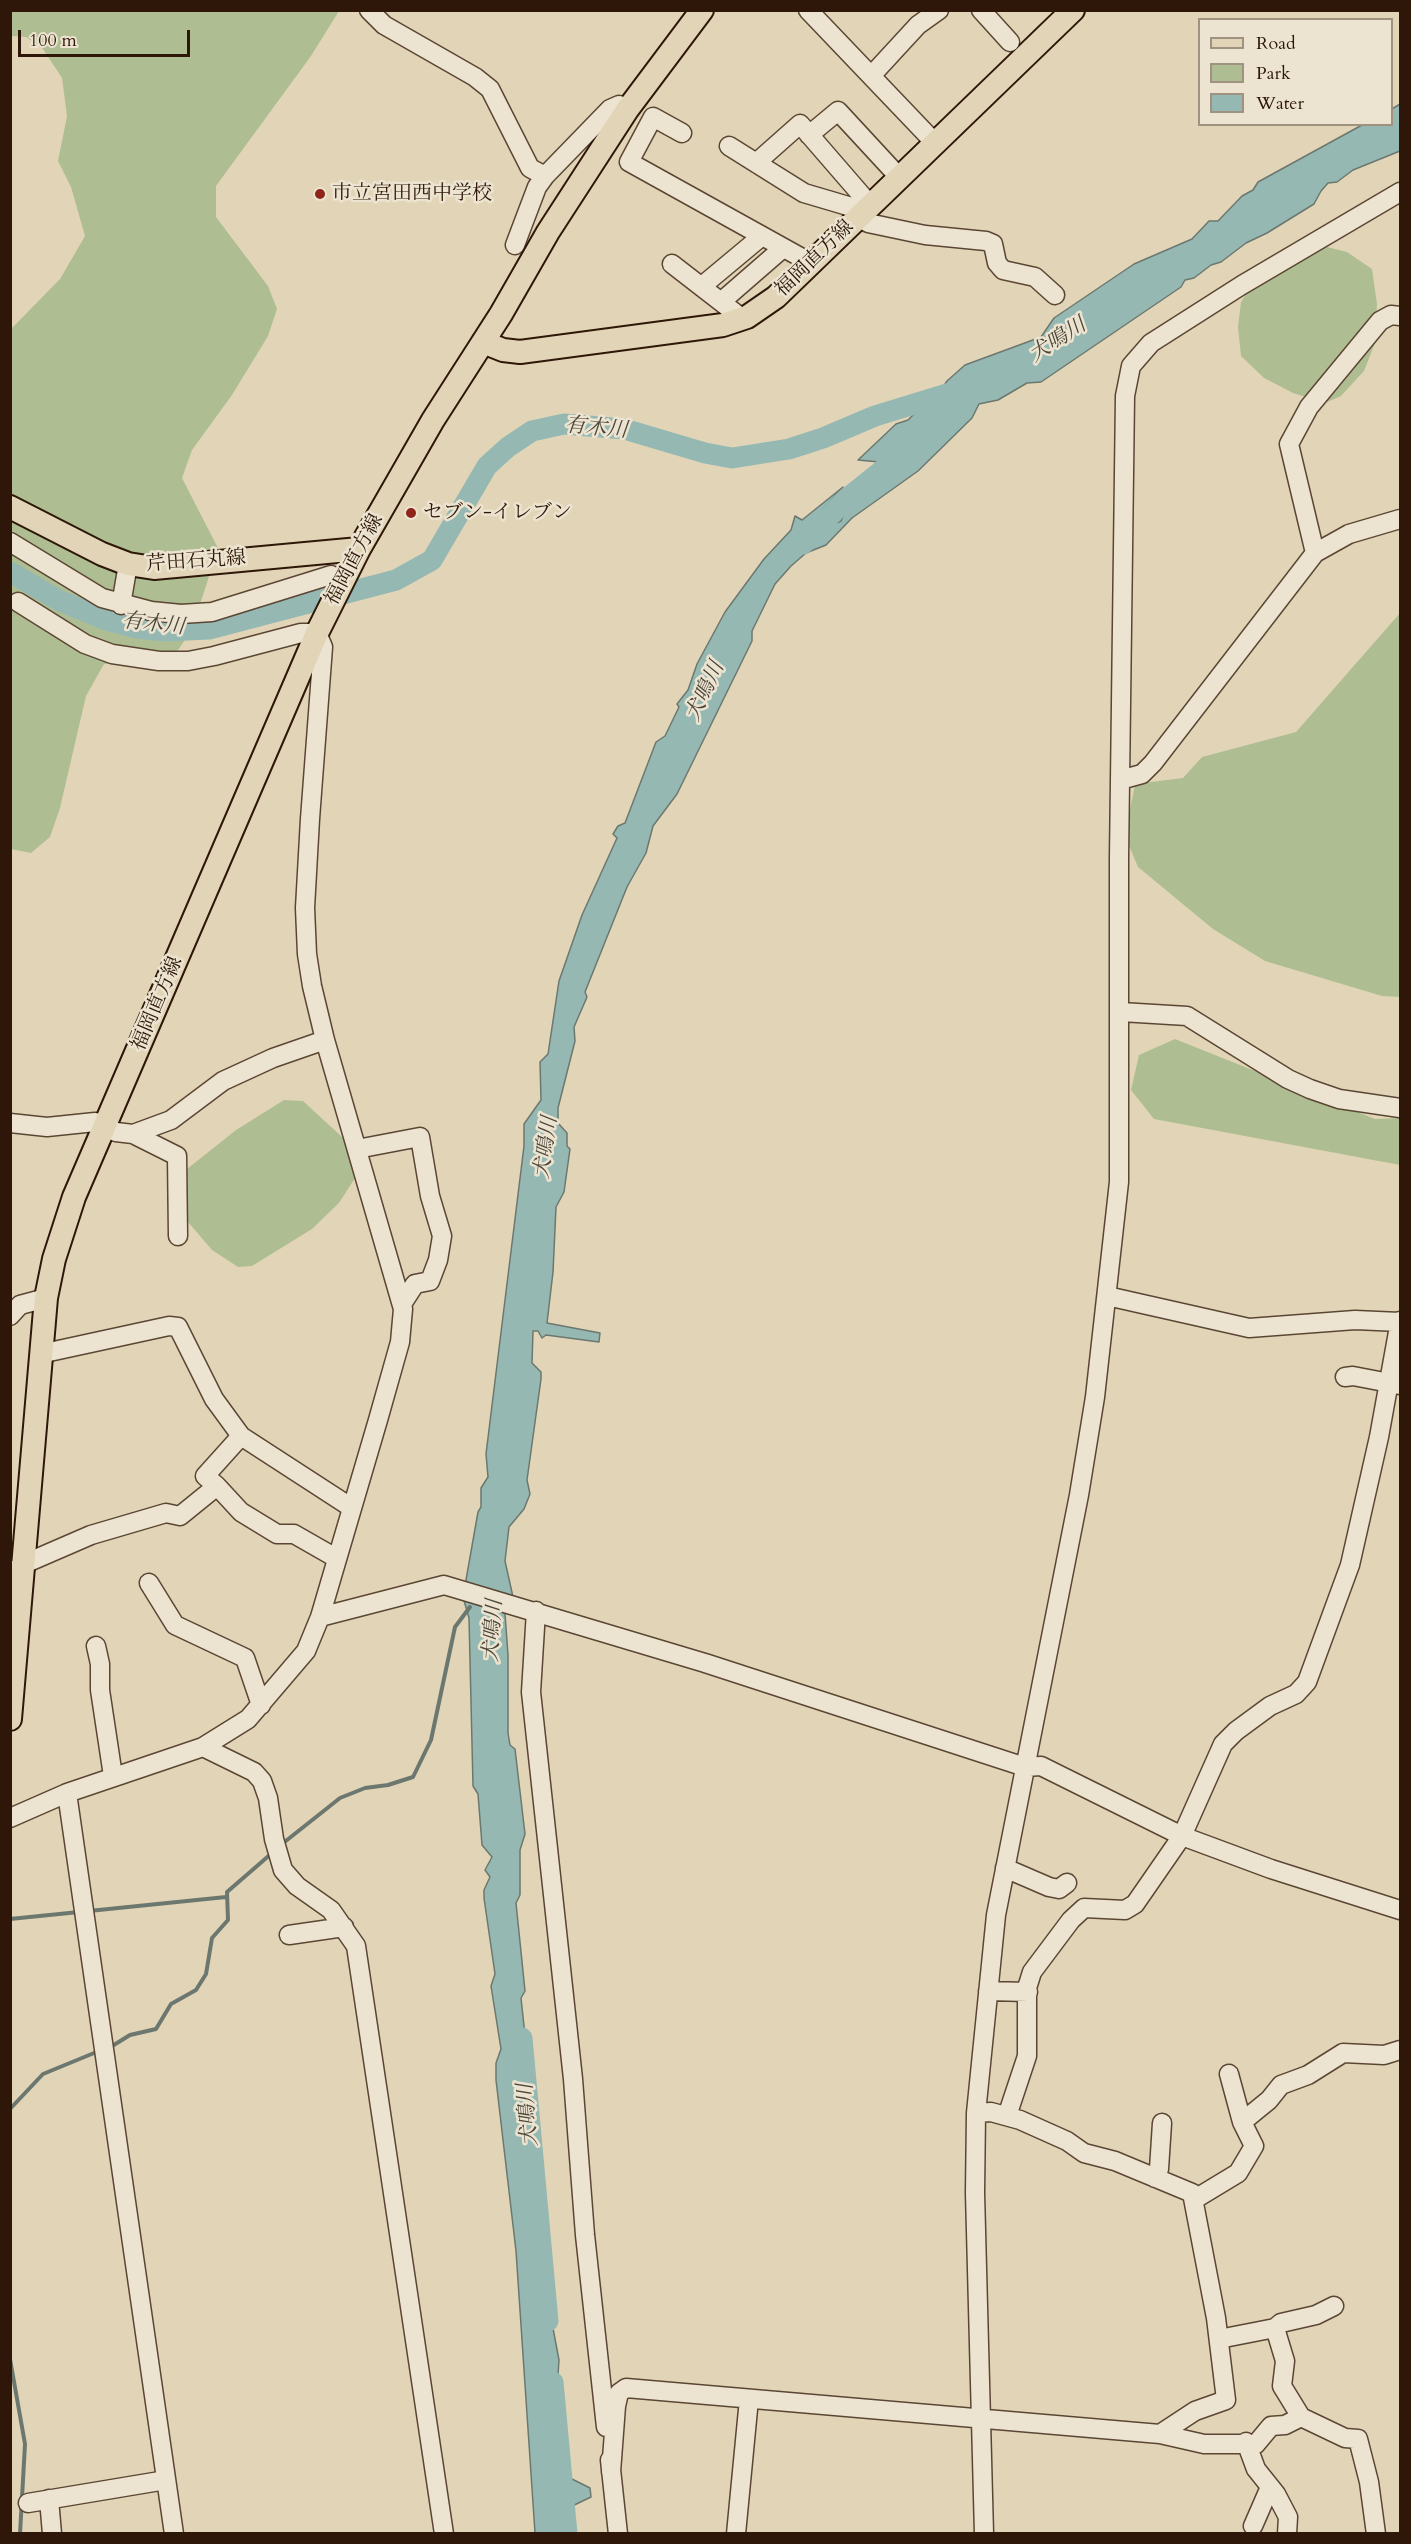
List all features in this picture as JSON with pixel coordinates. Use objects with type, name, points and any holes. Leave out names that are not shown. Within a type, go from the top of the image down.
[{"type":"main road","name":"福岡直方線","points":[[10,1719],[17,1561],[46,1298],[63,1227],[320,627],[340,573],[359,549],[433,420],[483,342],[548,232],[627,110],[702,10]]},
{"type":"main road","name":"福岡直方線","points":[[483,342],[520,352],[723,325],[743,319],[776,297],[1072,10]]},
{"type":"main road","name":"芹田石丸線","points":[[10,507],[92,549],[128,564],[168,567],[359,549]]},
{"type":"street","points":[[369,10],[384,25],[475,77],[490,89],[530,168],[545,176]]},
{"type":"street","points":[[808,10],[935,142]]},
{"type":"street","points":[[871,76],[918,25],[939,10]]},
{"type":"street","points":[[981,10],[1010,42]]},
{"type":"street","points":[[515,244],[537,186],[545,176],[610,109],[619,105],[627,110]]},
{"type":"street","points":[[809,135],[838,111],[899,177]]},
{"type":"street","points":[[682,133],[653,117],[629,162],[811,263]]},
{"type":"street","points":[[756,163],[800,124],[866,210],[868,223],[925,235],[986,241],[993,244],[997,263],[1003,270],[1035,277],[1055,295]]},
{"type":"street","points":[[729,146],[804,193],[866,210]]},
{"type":"street","points":[[984,2534],[976,2113],[988,1991],[996,1915],[1079,1494],[1107,1296],[1119,1182],[1120,780],[1125,396],[1131,366],[1152,343],[1401,192]]},
{"type":"street","points":[[702,286],[762,236]]},
{"type":"street","points":[[722,301],[783,248]]},
{"type":"street","points":[[672,264],[743,319]]},
{"type":"street","points":[[1316,553],[1288,444],[1309,407],[1380,321],[1391,315],[1401,316]]},
{"type":"street","points":[[1120,780],[1142,774],[1153,763],[1316,553],[1349,534],[1401,519]]},
{"type":"street","points":[[10,542],[78,586],[121,605],[181,614],[212,612],[340,573]]},
{"type":"street","points":[[121,605],[128,564]]},
{"type":"street","points":[[10,1818],[67,1792],[203,1747],[248,1719],[306,1651],[320,1617],[400,1342],[402,1304],[325,1041],[312,986],[305,908],[323,647],[320,627],[214,657],[188,661],[159,661],[112,654],[85,644],[18,602]]},
{"type":"street","points":[[1121,1012],[1187,1016],[1288,1079],[1310,1089],[1339,1099],[1401,1108]]},
{"type":"street","points":[[134,1134],[171,1120],[223,1081],[273,1058],[325,1041]]},
{"type":"street","points":[[10,1123],[47,1127],[95,1122],[116,1132],[134,1134],[177,1156],[178,1236]]},
{"type":"street","points":[[357,1149],[420,1137],[430,1196],[442,1236],[438,1260],[430,1281],[415,1284],[402,1304]]},
{"type":"street","points":[[1007,2116],[1027,2056],[1028,1992],[1032,1972],[1071,1920],[1084,1908],[1125,1910],[1135,1905],[1182,1836],[1223,1744],[1236,1731],[1270,1706],[1296,1694],[1307,1683],[1348,1573],[1395,1384],[1400,1322],[1355,1320],[1249,1328],[1107,1296]]},
{"type":"street","points":[[10,1316],[20,1305],[46,1298]]},
{"type":"street","points":[[40,1354],[168,1326],[178,1327],[214,1399],[241,1436],[352,1508]]},
{"type":"street","points":[[1345,1377],[1353,1376],[1395,1384]]},
{"type":"street","points":[[241,1436],[205,1476],[241,1512],[277,1534],[294,1534],[336,1558]]},
{"type":"street","points":[[17,1561],[166,1513],[180,1516],[217,1486]]},
{"type":"street","points":[[149,1583],[175,1625],[245,1658],[256,1699],[261,1705]]},
{"type":"street","points":[[320,1617],[444,1585],[536,1611],[1025,1767],[1041,1766],[1182,1836],[1271,1869],[1401,1910]]},
{"type":"street","points":[[536,1611],[531,1692],[573,2079],[585,2235],[618,2534]]},
{"type":"street","points":[[96,1646],[100,1664],[99,1690],[113,1776]]},
{"type":"street","points":[[203,1747],[254,1772],[262,1781],[268,1798],[274,1839],[283,1870],[297,1886],[331,1910],[345,1927],[356,1946],[444,2534]]},
{"type":"street","points":[[67,1792],[174,2534]]},
{"type":"street","points":[[1005,1868],[1049,1887],[1059,1889],[1067,1883]]},
{"type":"street","points":[[289,1935],[345,1927]]},
{"type":"street","points":[[988,1991],[1028,1992]]},
{"type":"street","points":[[1242,2122],[1269,2100],[1281,2085],[1308,2075],[1343,2053],[1384,2055],[1401,2050]]},
{"type":"street","points":[[1195,2199],[1238,2173],[1254,2146],[1242,2122],[1229,2074]]},
{"type":"street","points":[[976,2113],[991,2112],[1007,2116],[1066,2141],[1084,2153],[1115,2161],[1192,2193],[1195,2199],[1219,2339],[1227,2400],[1195,2411],[1160,2434]]},
{"type":"street","points":[[1155,2178],[1159,2169],[1162,2123]]},
{"type":"street","points":[[1219,2339],[1275,2328],[1281,2323],[1316,2314],[1334,2306]]},
{"type":"street","points":[[1275,2328],[1285,2361],[1282,2386],[1301,2417],[1346,2438],[1358,2439],[1370,2482],[1376,2534]]},
{"type":"street","points":[[611,2472],[616,2406],[619,2393],[626,2388],[1160,2434],[1204,2444],[1246,2442],[1257,2444],[1271,2426],[1285,2425],[1301,2417]]},
{"type":"street","points":[[736,2534],[749,2399]]},
{"type":"street","points":[[1246,2442],[1256,2469],[1288,2517],[1287,2534]]},
{"type":"street","points":[[28,2503],[166,2480]]},
{"type":"street","points":[[1253,2526],[1270,2487]]},
{"type":"street","points":[[49,2499],[52,2534]]},
{"type":"green space","points":[[11,11],[339,11],[311,56],[216,186],[216,217],[268,286],[277,309],[268,336],[232,395],[192,450],[182,478],[218,548],[192,630],[176,653],[137,663],[104,664],[86,696],[60,808],[50,837],[31,853],[11,849],[11,329],[60,279],[85,236],[71,187],[58,161],[67,116],[62,78],[43,49],[26,37],[11,36]]},
{"type":"green space","points":[[1323,246],[1347,252],[1372,269],[1377,304],[1375,343],[1364,371],[1341,396],[1325,403],[1293,393],[1264,378],[1241,356],[1238,327],[1241,302],[1255,281]]},
{"type":"green space","points":[[1400,613],[1400,997],[1382,996],[1265,961],[1213,929],[1138,867],[1125,836],[1135,784],[1183,778],[1202,757],[1296,732]]},
{"type":"green space","points":[[1175,1039],[1375,1119],[1400,1118],[1400,1165],[1154,1119],[1131,1090],[1139,1055]]},
{"type":"green space","points":[[284,1100],[303,1101],[355,1149],[355,1178],[339,1203],[312,1229],[252,1266],[238,1267],[212,1250],[176,1208],[182,1173],[236,1130]]},
{"type":"water","points":[[1400,104],[1400,151],[1353,170],[1337,182],[1328,183],[1314,204],[1246,243],[1221,262],[1211,265],[1194,278],[1185,280],[1181,287],[1041,382],[1027,383],[998,400],[979,404],[972,418],[918,471],[852,518],[826,545],[806,553],[791,566],[775,584],[752,631],[752,641],[677,794],[653,826],[646,853],[627,887],[585,992],[587,997],[574,1027],[575,1041],[558,1108],[558,1123],[567,1133],[567,1146],[570,1149],[564,1192],[556,1207],[553,1272],[547,1323],[600,1333],[599,1342],[546,1335],[542,1338],[538,1331],[533,1331],[532,1363],[541,1372],[541,1379],[527,1480],[530,1494],[524,1509],[509,1527],[505,1561],[513,1597],[505,1614],[508,1655],[508,1733],[510,1745],[515,1749],[525,1834],[520,1850],[520,1895],[516,1903],[525,1991],[521,1998],[527,2054],[522,2078],[525,2099],[523,2107],[531,2154],[537,2244],[559,2360],[555,2420],[568,2477],[590,2488],[591,2497],[568,2508],[563,2533],[535,2533],[516,2251],[496,2080],[496,2063],[501,2049],[491,1986],[495,1974],[484,1898],[484,1890],[490,1877],[485,1870],[492,1857],[482,1845],[478,1794],[473,1786],[469,1618],[463,1597],[478,1512],[481,1507],[481,1488],[488,1477],[486,1454],[524,1146],[524,1124],[541,1100],[540,1062],[548,1054],[559,981],[582,915],[617,838],[613,834],[618,826],[625,823],[656,742],[665,736],[679,707],[677,704],[688,690],[697,664],[725,612],[764,559],[791,530],[795,516],[802,520],[843,487],[824,508],[817,522],[829,526],[841,521],[844,513],[865,491],[916,446],[906,440],[879,462],[858,460],[896,424],[908,420],[920,408],[932,404],[947,381],[965,365],[1041,337],[1054,318],[1134,264],[1192,239],[1209,221],[1218,221],[1242,196],[1253,190],[1258,182],[1360,126],[1393,126],[1393,108]]},
{"type":"waterway","name":"有木川","points":[[10,572],[58,600],[106,620],[137,628],[165,631],[209,629],[396,580],[432,560],[487,466],[508,447],[532,431],[564,424],[624,429],[705,453],[732,458],[789,449],[823,438],[875,416],[963,389]]},
{"type":"waterway","name":"犬鳴川","points":[[803,544],[845,500],[934,429]]},
{"type":"waterway","points":[[282,1844],[340,1798],[365,1788],[388,1785],[413,1777],[431,1740],[455,1627],[470,1607]]},
{"type":"waterway","points":[[109,2048],[130,2035],[156,2029],[171,2004],[196,1990],[206,1974],[212,1938],[228,1920],[227,1892],[272,1853]]},
{"type":"waterway","points":[[89,1911],[226,1897]]},
{"type":"waterway","points":[[10,1919],[79,1912]]},
{"type":"waterway","name":"犬鳴川","points":[[522,2038],[548,2321]]},
{"type":"waterway","points":[[10,2109],[43,2074],[99,2051]]},
{"type":"waterway","points":[[10,2359],[25,2444],[20,2534]]},
{"type":"waterway","name":"犬鳴川","points":[[553,2382],[567,2534]]},
{"type":"place","name":"市立宮田西中学校","points":[[320,194]]},
{"type":"place","name":"セブン-イレブン","points":[[411,513]]}]
